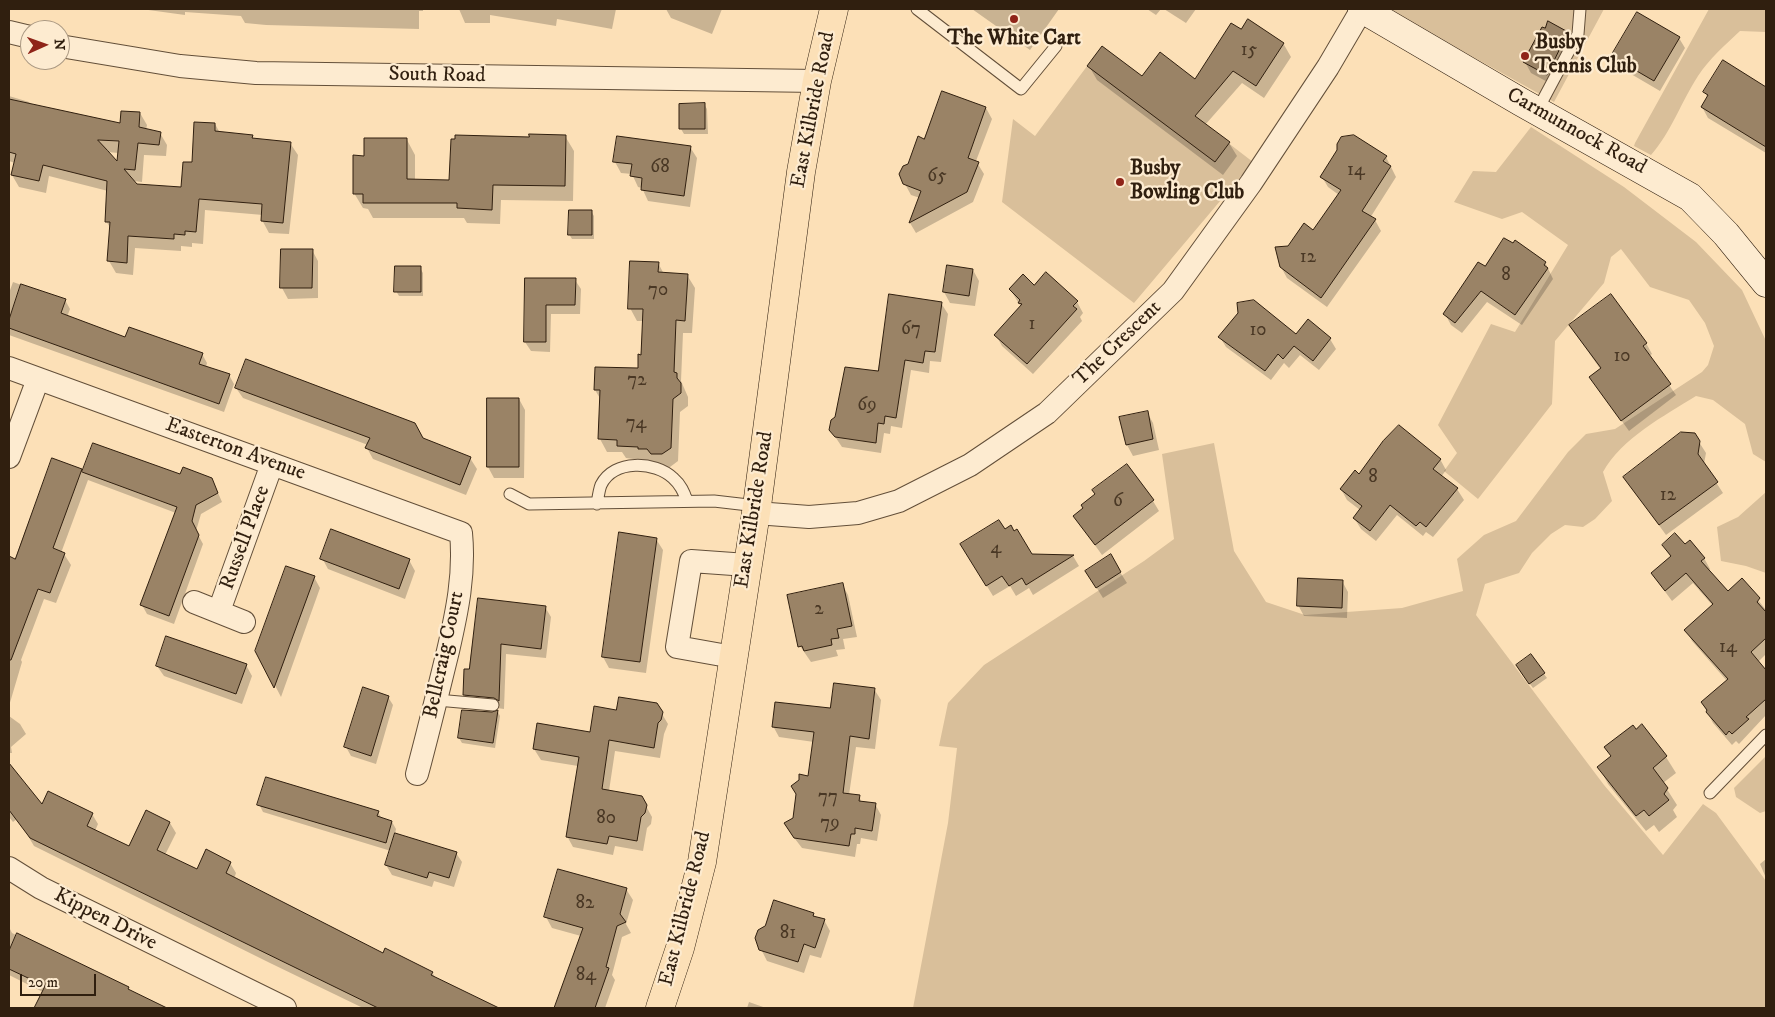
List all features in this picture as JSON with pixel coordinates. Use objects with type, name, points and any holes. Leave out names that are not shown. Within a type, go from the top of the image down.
[{"type":"main road","name":"East Kilbride Road","points":[[660,1008],[680,948],[702,862],[757,510],[801,172],[817,81],[834,9]]},
{"type":"main road","name":"Carmunnock Road","points":[[1362,9],[1690,197],[1726,234],[1766,283]]},
{"type":"street","name":"The Crescent","points":[[757,510],[809,517],[858,513],[898,501],[970,465],[1047,413],[1172,291],[1262,166],[1328,67],[1362,9]]},
{"type":"street","name":"South Road","points":[[70,48],[180,66],[256,73],[817,81]]},
{"type":"street","name":"Easterton Avenue","points":[[9,368],[461,533]]},
{"type":"street","points":[[9,456],[38,379]]},
{"type":"street","name":"Russell Place","points":[[219,611],[272,464]]},
{"type":"street","name":"Bellcraig Court","points":[[417,774],[437,700],[460,596],[463,551],[461,533]]},
{"type":"street","points":[[733,657],[677,647],[691,561],[747,565]]},
{"type":"street","name":"Russell Place","points":[[194,602],[244,622]]},
{"type":"street","name":"Kippen Drive","points":[[9,868],[41,888],[285,1008]]},
{"type":"lane","points":[[918,9],[1021,89],[1056,46]]},
{"type":"lane","points":[[1537,111],[1578,34],[1580,9]]},
{"type":"lane","points":[[597,504],[601,485],[611,472],[630,465],[648,467],[672,476],[682,488],[687,501]]},
{"type":"lane","points":[[510,494],[529,504],[714,501],[757,510]]},
{"type":"lane","points":[[437,700],[493,704]]},
{"type":"lane","points":[[1710,792],[1766,735]]},
{"type":"shaded area","name":"Busby Tennis Club","points":[[1387,9],[1604,9],[1554,102]]},
{"type":"shaded area","points":[[1709,9],[1766,9],[1766,32],[1740,31],[1723,46],[1698,76],[1671,126],[1651,155],[1634,146],[1635,143]]},
{"type":"shaded area","name":"Busby Bowling Club","points":[[1102,46],[1253,162],[1134,303],[1002,202],[1013,119],[1035,136]]},
{"type":"shaded area","points":[[1531,127],[1624,187],[1696,242],[1742,290],[1766,341],[1766,462],[1753,454],[1745,424],[1713,400],[1696,396],[1632,438],[1611,460],[1603,472],[1612,501],[1595,519],[1583,527],[1565,525],[1551,534],[1532,553],[1519,573],[1485,584],[1476,615],[1604,785],[1663,855],[1703,804],[1716,813],[1766,881],[1766,1008],[913,1008],[948,823],[957,748],[939,746],[948,703],[984,665],[1144,561],[1174,539],[1162,454],[1214,443],[1234,551],[1266,602],[1305,615],[1402,608],[1463,591],[1457,559],[1484,535],[1516,521],[1568,452],[1586,434],[1615,429],[1702,372],[1708,365],[1714,346],[1705,323],[1689,300],[1650,287],[1621,249],[1611,257],[1604,283],[1555,341],[1552,404],[1478,499],[1444,471],[1457,453],[1438,425],[1491,324],[1515,332],[1568,245],[1522,212],[1502,219],[1454,202],[1473,171],[1496,172]]},
{"type":"shaded area","points":[[1766,492],[1766,573],[1746,566],[1721,561],[1717,527],[1738,517]]},
{"type":"shaded area","points":[[1766,756],[1766,811],[1760,813],[1736,797],[1734,788]]},
{"type":"building","points":[[1637,12],[1680,37],[1654,81],[1611,56]]},
{"type":"building","points":[[1248,19],[1284,43],[1256,86],[1233,71],[1195,116],[1230,142],[1215,162],[1087,66],[1102,46],[1142,76],[1160,52],[1195,79],[1231,23],[1241,29]]},
{"type":"building","points":[[1548,21],[1568,32],[1547,75],[1523,62],[1542,27],[1545,28]]},
{"type":"building","points":[[1723,60],[1766,87],[1766,147],[1701,107],[1708,95],[1703,92]]},
{"type":"building","points":[[942,91],[986,107],[968,158],[979,162],[967,192],[909,223],[921,191],[903,184],[899,174],[903,166],[908,164],[918,136],[924,139]]},
{"type":"building","points":[[9,99],[120,123],[121,111],[140,112],[139,127],[161,132],[159,145],[138,143],[135,170],[124,169],[137,184],[181,187],[183,162],[192,162],[194,122],[215,123],[215,131],[253,135],[252,138],[291,142],[283,223],[261,221],[262,204],[199,199],[196,232],[185,231],[185,235],[174,234],[174,239],[128,236],[127,263],[107,261],[110,222],[105,222],[107,181],[43,165],[39,181],[11,175],[16,154],[9,152]],"holes":[[[98,140],[119,141],[117,161]]]},
{"type":"building","points":[[705,103],[705,129],[679,129],[679,104]]},
{"type":"building","points":[[529,134],[566,135],[565,186],[493,185],[492,210],[457,208],[457,203],[363,203],[363,194],[353,194],[353,155],[364,156],[364,138],[407,138],[407,179],[449,180],[451,139],[455,139],[455,135],[529,137]]},
{"type":"building","points":[[1354,135],[1387,156],[1383,161],[1391,166],[1362,211],[1376,219],[1321,298],[1280,267],[1275,247],[1288,246],[1304,223],[1313,230],[1341,190],[1320,177],[1337,150],[1337,144],[1341,137]]},
{"type":"building","points":[[617,136],[691,146],[684,196],[641,190],[642,178],[630,176],[632,164],[613,162]]},
{"type":"building","points":[[569,210],[592,210],[592,235],[568,235]]},
{"type":"building","points":[[1504,238],[1513,243],[1515,240],[1546,262],[1544,265],[1548,268],[1515,315],[1481,291],[1455,323],[1443,314],[1478,262],[1485,266]]},
{"type":"building","points":[[281,249],[313,249],[312,288],[280,288]]},
{"type":"building","points":[[630,261],[659,262],[658,272],[688,274],[685,321],[676,320],[674,372],[677,373],[677,378],[681,383],[681,393],[673,399],[671,448],[662,454],[651,454],[647,449],[638,449],[638,447],[617,446],[617,440],[598,439],[600,390],[594,390],[595,367],[638,368],[638,354],[641,355],[643,309],[628,309]]},
{"type":"building","points":[[947,265],[973,269],[969,296],[943,292]]},
{"type":"building","points":[[395,266],[421,266],[421,292],[394,292]]},
{"type":"building","points":[[1046,272],[1078,301],[1073,306],[1077,309],[1027,364],[994,335],[1022,304],[1018,303],[1020,300],[1009,289],[1023,274],[1034,285]]},
{"type":"building","points":[[525,278],[576,278],[575,305],[546,305],[546,342],[524,342]]},
{"type":"building","points":[[21,284],[66,299],[61,313],[125,337],[129,327],[203,353],[199,364],[230,374],[219,404],[9,328],[9,320]]},
{"type":"building","points":[[889,294],[942,302],[935,352],[925,351],[923,363],[905,360],[896,418],[885,416],[884,424],[878,423],[876,443],[835,437],[829,430],[831,420],[835,417],[845,367],[878,371]]},
{"type":"building","points":[[1611,294],[1647,343],[1643,346],[1671,384],[1621,421],[1589,377],[1601,368],[1569,325]]},
{"type":"building","points":[[1254,300],[1296,334],[1308,319],[1331,338],[1313,361],[1294,346],[1283,359],[1278,354],[1265,371],[1218,337],[1238,313],[1237,303]]},
{"type":"building","points":[[246,359],[415,423],[423,438],[471,457],[460,485],[365,448],[370,438],[235,388]]},
{"type":"building","points":[[487,398],[519,398],[519,467],[487,467]]},
{"type":"building","points":[[1148,411],[1153,439],[1126,445],[1119,417]]},
{"type":"building","points":[[1399,425],[1441,459],[1433,469],[1458,488],[1426,527],[1420,522],[1416,526],[1390,505],[1370,531],[1353,518],[1362,506],[1340,489],[1355,470],[1359,474],[1383,441]]},
{"type":"building","points":[[1681,432],[1695,433],[1700,441],[1698,454],[1718,482],[1659,525],[1623,477]]},
{"type":"building","points":[[93,443],[180,474],[183,467],[212,478],[218,493],[196,505],[192,521],[199,535],[169,616],[140,605],[177,507],[82,472]]},
{"type":"building","points":[[52,458],[82,469],[53,548],[65,553],[50,593],[38,589],[11,660],[9,660],[9,556],[15,559]]},
{"type":"building","points":[[1127,464],[1154,500],[1095,545],[1073,516],[1083,508],[1081,505],[1095,494],[1092,490]]},
{"type":"building","points":[[999,520],[1005,529],[1011,525],[1014,531],[1017,529],[1032,554],[1074,555],[1026,585],[1022,578],[1009,586],[1002,576],[986,586],[960,544]]},
{"type":"building","points":[[331,529],[410,559],[399,589],[320,559]]},
{"type":"building","points":[[619,532],[657,538],[640,662],[602,657]]},
{"type":"building","points":[[1675,533],[1685,544],[1690,540],[1705,558],[1701,561],[1728,591],[1742,578],[1760,598],[1757,602],[1766,612],[1766,638],[1751,652],[1766,670],[1766,699],[1746,717],[1749,719],[1732,734],[1729,731],[1726,735],[1706,712],[1707,710],[1701,702],[1728,679],[1684,630],[1713,604],[1686,573],[1665,591],[1651,573],[1671,556],[1662,545]]},
{"type":"building","points":[[1111,554],[1121,572],[1096,588],[1085,571]]},
{"type":"building","points":[[286,566],[315,576],[274,688],[255,651]]},
{"type":"building","points":[[1298,578],[1343,580],[1342,608],[1297,606]]},
{"type":"building","points":[[843,583],[852,626],[837,629],[839,638],[831,639],[832,645],[804,651],[802,646],[798,647],[787,595]]},
{"type":"building","points":[[478,598],[546,606],[541,649],[501,644],[499,701],[494,698],[463,695],[464,669],[469,669]]},
{"type":"building","points":[[166,636],[247,664],[236,694],[156,666]]},
{"type":"building","points":[[1531,654],[1545,673],[1529,684],[1516,665]]},
{"type":"building","points":[[834,683],[875,688],[869,739],[850,736],[843,793],[860,795],[859,801],[876,803],[872,831],[855,828],[855,834],[851,834],[849,846],[794,838],[784,823],[793,818],[796,794],[791,786],[799,780],[799,774],[808,776],[814,732],[772,727],[775,702],[830,708]]},
{"type":"building","points":[[363,687],[389,696],[371,756],[344,747]]},
{"type":"building","points":[[619,697],[657,703],[663,712],[658,723],[654,748],[609,740],[602,789],[642,796],[647,805],[645,813],[641,817],[637,841],[609,836],[607,844],[566,837],[579,757],[533,749],[537,723],[590,732],[594,706],[616,710]]},
{"type":"building","points":[[462,710],[492,712],[498,710],[493,743],[458,738]]},
{"type":"building","points":[[1642,724],[1667,756],[1653,768],[1668,788],[1664,794],[1669,800],[1649,816],[1644,810],[1636,816],[1597,767],[1611,756],[1604,747],[1633,725],[1636,729]]},
{"type":"building","points":[[9,763],[42,804],[48,791],[93,813],[87,826],[129,846],[146,810],[170,822],[157,850],[197,869],[206,849],[231,862],[226,873],[383,953],[385,948],[433,972],[431,975],[499,1008],[378,1008],[30,838],[9,810]]},
{"type":"building","points":[[266,777],[379,811],[377,816],[392,821],[386,843],[257,805]]},
{"type":"building","points":[[395,833],[457,852],[449,878],[429,872],[427,878],[385,865]]},
{"type":"building","points":[[558,869],[627,888],[620,914],[626,922],[617,926],[606,967],[609,968],[595,1008],[554,1008],[583,928],[544,917]]},
{"type":"building","points":[[774,900],[814,913],[813,916],[825,919],[815,948],[804,944],[798,962],[759,950],[755,938],[758,930],[765,926]]},
{"type":"building","points":[[17,933],[129,987],[128,989],[167,1008],[34,1008],[45,986],[9,969],[9,951]]},
{"type":"place","name":"The White Cart","points":[[1014,19]]},
{"type":"place","name":"Busby Tennis Club","points":[[1525,56]]},
{"type":"place","name":"Busby Bowling Club","points":[[1120,182]]}]
